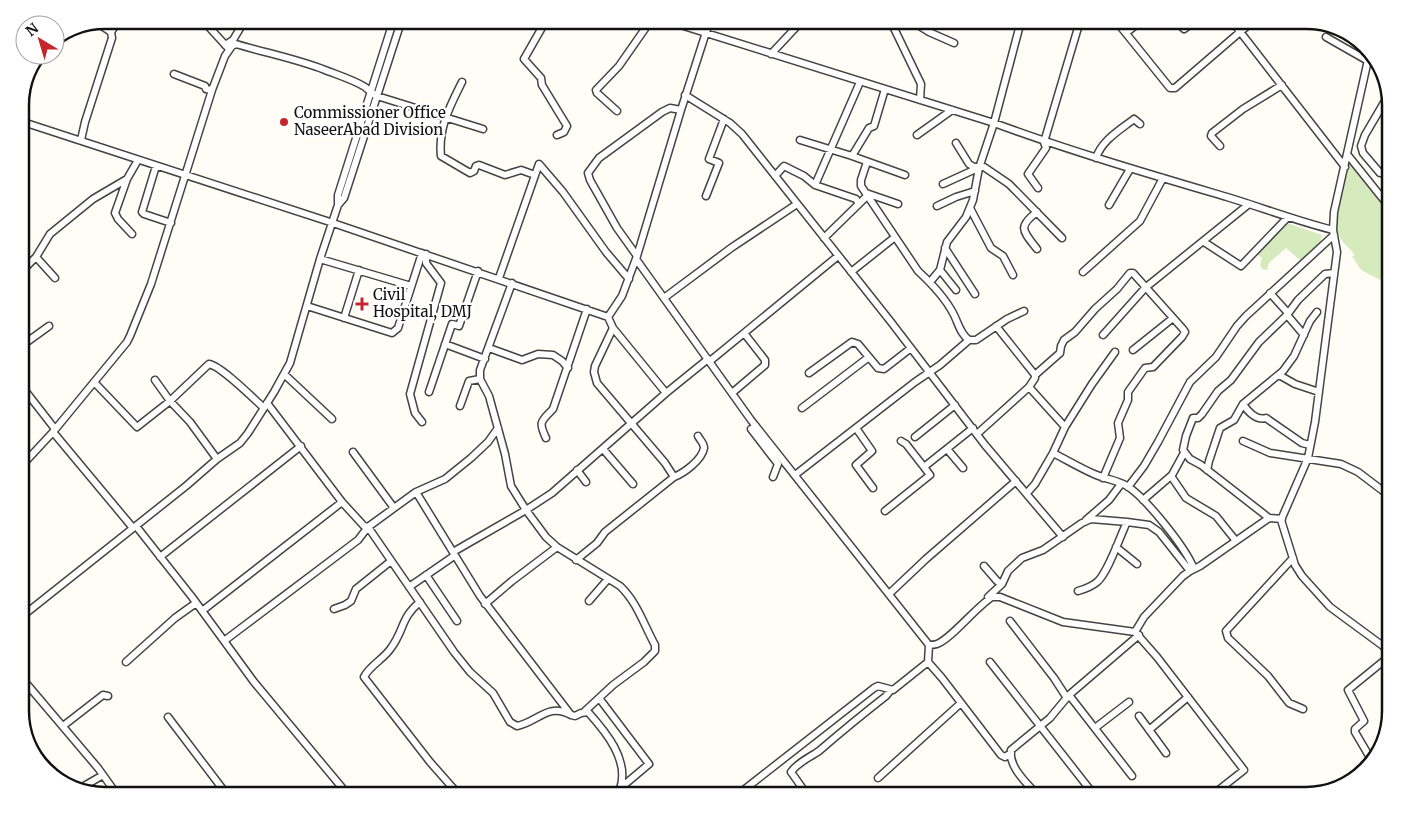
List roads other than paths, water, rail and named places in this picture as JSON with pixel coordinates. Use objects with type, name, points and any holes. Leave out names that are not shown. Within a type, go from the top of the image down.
[{"type":"street","points":[[81,140],[112,38],[113,29]]},
{"type":"street","points":[[211,29],[227,47]]},
{"type":"street","points":[[29,457],[54,430],[130,336],[151,284],[227,47],[240,29]]},
{"type":"street","points":[[29,611],[186,486],[217,459],[240,443],[248,433],[290,363],[320,259],[338,205],[344,198],[391,29]]},
{"type":"street","points":[[374,95],[399,29]]},
{"type":"street","points":[[541,29],[524,59],[541,78],[542,85],[567,126],[564,132],[558,135]]},
{"type":"street","points":[[617,111],[596,90],[619,66],[645,29]]},
{"type":"street","points":[[693,29],[994,123],[1044,142],[1249,204],[1334,232]]},
{"type":"street","points":[[608,317],[622,296],[637,257],[680,110],[707,29]]},
{"type":"street","points":[[771,54],[793,29]]},
{"type":"street","points":[[894,29],[921,84],[920,100]]},
{"type":"street","points":[[924,29],[954,43]]},
{"type":"street","points":[[930,282],[940,270],[947,242],[952,234],[961,226],[970,208],[979,168],[994,123],[1020,29]]},
{"type":"street","points":[[1038,188],[1028,174],[1046,148],[1044,142],[1078,29]]},
{"type":"street","points":[[1123,29],[1170,88],[1175,88],[1242,29]]},
{"type":"street","points":[[1126,33],[1131,29]]},
{"type":"street","points":[[1237,29],[1345,167]]},
{"type":"street","points":[[1326,37],[1368,61],[1334,212],[1337,252],[1319,392],[1308,458],[1282,519],[1282,527],[1297,569],[1330,607],[1382,646]]},
{"type":"street","points":[[227,47],[236,44],[325,70],[365,87],[374,95],[483,129]]},
{"type":"street","points":[[174,74],[212,90]]},
{"type":"street","points":[[462,82],[440,133],[441,156],[470,172],[474,171],[479,165],[504,175],[521,170],[535,176]]},
{"type":"street","points":[[815,184],[860,82]]},
{"type":"street","points":[[1220,146],[1211,136],[1212,133],[1244,109],[1282,85]]},
{"type":"street","points":[[852,156],[869,128],[874,126],[885,89]]},
{"type":"street","points":[[685,95],[724,119],[742,134],[975,431],[1063,537]]},
{"type":"street","points":[[1382,106],[1360,146],[1363,153],[1382,173]]},
{"type":"street","points":[[680,110],[670,108],[662,112],[599,158],[588,173],[590,180],[617,228],[664,298],[756,426],[929,645],[928,662],[1001,755],[1005,757],[1050,718],[1068,696],[1137,634],[1144,617],[1192,570],[1269,518]]},
{"type":"street","points":[[918,135],[952,110]]},
{"type":"street","points":[[706,196],[718,163],[709,159],[724,119]]},
{"type":"street","points":[[1096,158],[1098,151],[1112,136],[1134,119],[1140,124]]},
{"type":"street","points":[[29,124],[499,278],[608,317],[613,328],[666,393]]},
{"type":"street","points":[[800,140],[852,156],[906,176]]},
{"type":"street","points":[[956,143],[969,164],[984,168],[1009,184],[1062,238]]},
{"type":"street","points":[[1347,154],[1382,198]]},
{"type":"street","points":[[132,234],[115,214],[126,179],[138,160]]},
{"type":"street","points":[[868,162],[861,180],[861,186],[918,271],[930,282],[953,312],[964,337],[969,340],[976,340],[1007,319],[1024,311]]},
{"type":"street","points":[[499,278],[538,165],[541,164],[628,279]]},
{"type":"street","points":[[156,166],[142,212],[171,223]]},
{"type":"street","points":[[775,176],[784,166],[815,184],[856,199],[859,204]]},
{"type":"street","points":[[943,184],[979,168]]},
{"type":"street","points":[[1109,204],[1130,169]]},
{"type":"street","points":[[1083,272],[1140,221],[1163,178]]},
{"type":"street","points":[[29,264],[36,257],[50,234],[93,199],[126,179]]},
{"type":"street","points":[[937,206],[975,191]]},
{"type":"street","points":[[824,238],[866,195]]},
{"type":"street","points":[[866,195],[898,204]]},
{"type":"street","points":[[664,298],[731,248],[797,204]]},
{"type":"street","points":[[1103,335],[1116,323],[1123,312],[1145,288],[1249,204]]},
{"type":"street","points":[[970,208],[991,248],[1003,256],[1013,275]]},
{"type":"street","points":[[1036,248],[1028,238],[1024,228],[1025,223],[1037,212]]},
{"type":"street","points":[[1204,242],[1241,266],[1288,217]]},
{"type":"street","points":[[1128,487],[1144,466],[1190,382],[1216,357],[1242,321],[1334,232]]},
{"type":"street","points":[[851,272],[895,237]]},
{"type":"street","points":[[945,248],[975,294]]},
{"type":"street","points":[[307,306],[392,332],[395,331],[398,328],[424,253]]},
{"type":"street","points":[[422,422],[415,413],[410,394],[441,283],[426,263],[424,253]]},
{"type":"street","points":[[409,587],[453,554],[552,493],[666,393],[744,333],[838,256]]},
{"type":"street","points":[[36,257],[55,278]]},
{"type":"street","points":[[320,259],[411,286]]},
{"type":"street","points":[[344,318],[359,270]]},
{"type":"street","points":[[940,270],[956,290]]},
{"type":"street","points":[[429,392],[452,324],[459,326],[478,271]]},
{"type":"street","points":[[924,468],[947,449],[975,431],[1029,387],[1035,375],[1060,353],[1064,340],[1075,332],[1095,308],[1117,290],[1132,273],[1185,332],[1153,368],[1145,368],[1128,392],[1128,400],[1118,423],[1120,438],[1103,478]]},
{"type":"street","points":[[1143,500],[1171,476],[1184,453],[1184,444],[1193,418],[1198,418],[1202,414],[1218,391],[1232,380],[1259,342],[1288,314],[1298,300],[1325,274],[1334,273]]},
{"type":"street","points":[[94,382],[137,427],[170,401],[209,364],[212,364],[265,405],[301,446],[342,502],[364,526],[368,527],[454,652],[470,672],[493,693],[510,722],[517,726],[527,724],[547,712],[556,710],[563,710],[575,716],[585,711],[617,682],[644,662],[655,651],[655,645],[635,604],[620,586],[576,560],[546,537],[511,486],[506,454],[489,396],[480,379],[480,370],[512,283]]},
{"type":"street","points":[[1270,293],[1304,335]]},
{"type":"street","points":[[546,438],[540,426],[541,422],[553,409],[587,309]]},
{"type":"street","points":[[1207,470],[1218,432],[1234,420],[1243,404],[1279,375],[1294,356],[1310,320],[1317,312]]},
{"type":"street","points":[[1133,350],[1173,318]]},
{"type":"street","points":[[29,340],[49,326]]},
{"type":"street","points":[[996,326],[1035,375]]},
{"type":"street","points":[[613,328],[594,372],[597,383],[674,476]]},
{"type":"street","points":[[732,393],[765,364],[765,360],[744,333]]},
{"type":"street","points":[[795,475],[940,365],[969,340]]},
{"type":"street","points":[[809,373],[852,342],[858,344],[878,368],[884,369],[911,348]]},
{"type":"street","points":[[445,344],[485,359]]},
{"type":"street","points":[[489,348],[522,360],[538,354],[553,355],[568,368]]},
{"type":"street","points":[[1027,493],[1035,484],[1053,454],[1065,428],[1092,384],[1115,352]]},
{"type":"street","points":[[802,408],[869,357]]},
{"type":"street","points":[[284,374],[332,419]]},
{"type":"street","points":[[1279,375],[1295,384],[1319,392]]},
{"type":"street","points":[[460,406],[469,381],[480,379]]},
{"type":"street","points":[[155,380],[170,401],[190,422],[217,459]]},
{"type":"street","points":[[1029,387],[1065,428]]},
{"type":"street","points":[[29,396],[54,430],[160,557],[254,682],[342,787]]},
{"type":"street","points":[[1243,404],[1256,417],[1262,420],[1266,418],[1302,443],[1310,445]]},
{"type":"street","points":[[915,437],[955,405]]},
{"type":"street","points":[[756,426],[751,429],[778,464],[772,478]]},
{"type":"street","points":[[224,641],[358,540],[368,527],[416,492],[445,479],[488,442],[498,428]]},
{"type":"street","points":[[856,428],[872,451],[856,465],[873,488]]},
{"type":"street","points":[[576,560],[597,543],[605,532],[674,476],[691,465],[704,448],[698,436]]},
{"type":"street","points":[[885,511],[930,475],[906,444],[901,441]]},
{"type":"street","points":[[1243,441],[1270,453],[1341,464],[1358,472],[1382,490]]},
{"type":"street","points":[[160,557],[301,446]]},
{"type":"street","points":[[603,449],[633,484]]},
{"type":"street","points":[[947,449],[964,468]]},
{"type":"street","points":[[353,452],[394,508]]},
{"type":"street","points":[[1184,453],[1269,518],[1282,519]]},
{"type":"street","points":[[1053,454],[1103,478],[1128,487],[1154,511],[1181,547],[1192,570]]},
{"type":"street","points":[[577,470],[586,482]]},
{"type":"street","points":[[1171,476],[1186,498],[1216,516],[1236,542]]},
{"type":"street","points":[[889,594],[947,540],[1016,481]]},
{"type":"street","points":[[929,645],[964,618],[1002,584],[1008,571],[1022,558],[1043,550],[1086,521],[1109,500],[1121,484]]},
{"type":"street","points":[[416,492],[485,604],[571,715]]},
{"type":"street","points":[[202,611],[342,502]]},
{"type":"street","points":[[1086,521],[1127,522],[1154,528],[1192,570]]},
{"type":"street","points":[[1078,591],[1098,581],[1127,522]]},
{"type":"street","points":[[1116,546],[1137,564]]},
{"type":"street","points":[[485,604],[557,547]]},
{"type":"street","points":[[1293,558],[1226,631],[1228,638],[1268,676],[1290,703],[1303,709]]},
{"type":"street","points":[[334,609],[345,605],[351,600],[356,589],[391,561]]},
{"type":"street","points":[[984,566],[1002,584]]},
{"type":"street","points":[[426,575],[457,621]]},
{"type":"street","points":[[589,600],[608,579]]},
{"type":"street","points":[[929,645],[937,644],[949,635],[992,596],[1000,597],[1063,622],[1137,634],[1244,770],[1222,787]]},
{"type":"street","points":[[420,602],[412,608],[404,620],[390,651],[364,676],[430,762],[452,787]]},
{"type":"street","points":[[126,662],[175,618],[196,603]]},
{"type":"street","points":[[1010,621],[1132,776]]},
{"type":"street","points":[[748,787],[874,688],[886,689],[897,687],[928,662]]},
{"type":"street","points":[[990,662],[1088,787]]},
{"type":"street","points":[[1369,755],[1354,729],[1364,721],[1348,690],[1382,662]]},
{"type":"street","points":[[29,686],[112,787]]},
{"type":"street","points":[[801,787],[790,772],[886,696],[886,689]]},
{"type":"street","points":[[63,726],[103,695],[108,696]]},
{"type":"street","points":[[1149,730],[1188,697]]},
{"type":"street","points":[[599,698],[649,764],[621,787]]},
{"type":"street","points":[[878,778],[961,702]]},
{"type":"street","points":[[1095,728],[1129,702]]},
{"type":"street","points":[[585,711],[605,732],[616,750],[622,772],[623,781],[620,787]]},
{"type":"street","points":[[1139,716],[1166,753]]},
{"type":"street","points":[[168,717],[221,787]]},
{"type":"street","points":[[1010,753],[1016,769],[1031,787]]},
{"type":"street","points":[[86,785],[103,775]]},
{"type":"place","name":"Commissioner Office NaseerAbad Division","points":[[284,122]]},
{"type":"place","name":"Civil Hospital, DMJ","points":[[362,304]]}]
